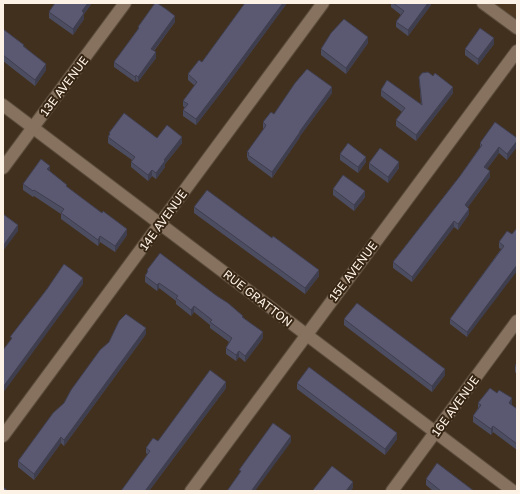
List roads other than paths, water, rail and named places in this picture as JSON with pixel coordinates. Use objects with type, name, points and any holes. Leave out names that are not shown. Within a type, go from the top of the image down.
[{"type":"street","name":"13E AVENUE","points":[[3,168],[125,3]]},
{"type":"street","name":"14E AVENUE","points":[[3,436],[323,3]]},
{"type":"street","points":[[483,3],[517,28]]},
{"type":"street","name":"15E AVENUE","points":[[191,491],[517,51]]},
{"type":"street","name":"RUE GRATTON","points":[[3,105],[161,223],[306,335],[513,491]]},
{"type":"street","name":"16E AVENUE","points":[[392,491],[517,321]]}]
